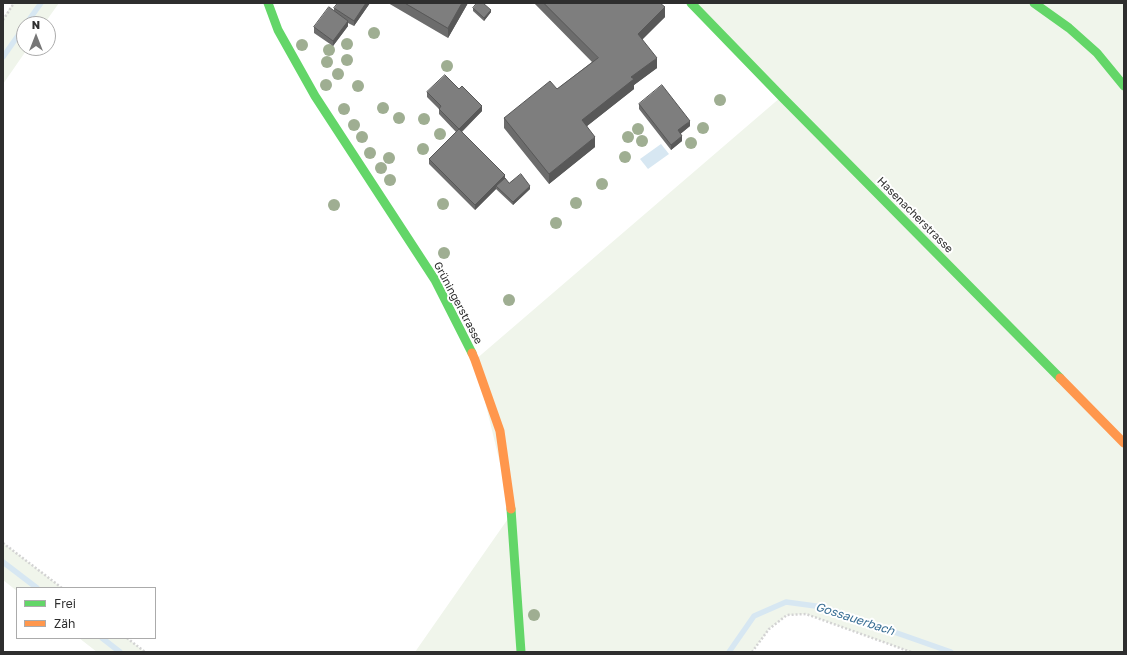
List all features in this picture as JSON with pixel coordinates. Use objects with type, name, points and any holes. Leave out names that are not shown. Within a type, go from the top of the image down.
[{"type":"street","name":"Grüningerstrasse","points":[[268,3],[278,30],[314,96],[435,280],[475,360],[500,431],[512,513],[521,652]]},
{"type":"street","name":"Hasenacherstrasse","points":[[691,3],[1124,444]]},
{"type":"street","points":[[1034,3],[1069,28],[1097,53],[1124,86]]},
{"type":"path","points":[[3,20],[14,3]]},
{"type":"path","points":[[3,543],[61,587]]},
{"type":"path","points":[[752,652],[769,629],[787,615],[806,614],[911,652]]},
{"type":"path","points":[[128,639],[145,652]]},
{"type":"shaded area","points":[[13,3],[59,3],[50,16],[16,16],[16,56],[22,56],[3,84],[3,18]]},
{"type":"shaded area","points":[[691,3],[1124,3],[1124,652],[911,652],[806,614],[787,615],[769,629],[752,652],[415,652],[512,513],[475,360],[781,97]]},
{"type":"shaded area","points":[[661,144],[669,154],[648,169],[640,159]]},
{"type":"shaded area","points":[[3,543],[61,587],[16,587],[16,590],[3,580]]},
{"type":"shaded area","points":[[80,639],[128,639],[145,652],[97,652]]},
{"type":"building","points":[[338,3],[366,3],[354,21],[334,8]]},
{"type":"building","points":[[405,3],[462,3],[448,28]]},
{"type":"building","points":[[477,3],[483,3],[491,10],[484,18],[473,8]]},
{"type":"building","points":[[544,3],[660,3],[665,7],[638,34],[657,58],[631,77],[634,79],[582,120],[595,137],[549,174],[504,118],[550,81],[557,89],[598,58]]},
{"type":"building","points":[[329,7],[348,21],[333,41],[314,27]]},
{"type":"building","points":[[445,75],[459,89],[462,86],[482,106],[459,129],[439,109],[441,106],[427,92]]},
{"type":"building","points":[[662,85],[690,121],[678,130],[682,136],[671,145],[639,104]]},
{"type":"building","points":[[459,129],[505,175],[475,205],[429,159]]},
{"type":"building","points":[[521,174],[530,186],[513,202],[496,186],[505,178],[509,183]]},
{"type":"waterway","points":[[32,16],[41,3]]},
{"type":"waterway","points":[[3,57],[16,38]]},
{"type":"waterway","name":"Gossauerbach","points":[[3,562],[36,587]]},
{"type":"waterway","name":"Gossauerbach","points":[[729,652],[754,616],[786,602],[823,607],[951,652]]},
{"type":"waterway","name":"Gossauerbach","points":[[103,639],[120,652]]},
{"type":"traffic: fast","points":[[268,3],[278,30],[315,96],[435,280],[472,353]]},
{"type":"traffic: fast","points":[[691,3],[1060,378]]},
{"type":"traffic: fast","points":[[1034,3],[1069,28],[1097,53],[1124,86]]},
{"type":"traffic: fast","points":[[511,509],[521,652]]},
{"type":"traffic: slow","points":[[472,353],[500,431],[511,509]]},
{"type":"traffic: slow","points":[[1060,378],[1124,443]]}]
